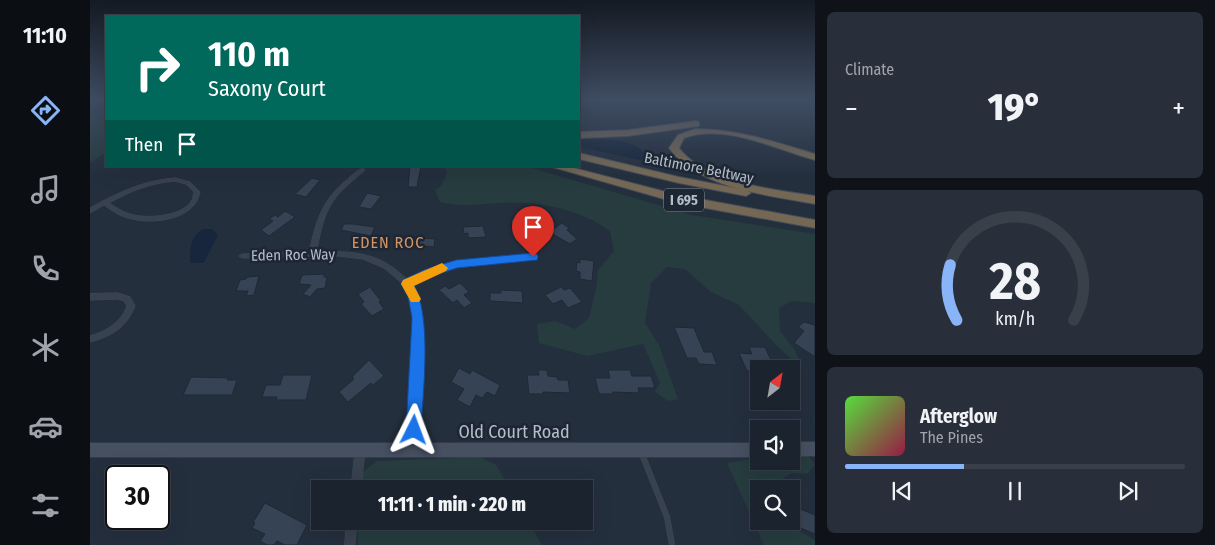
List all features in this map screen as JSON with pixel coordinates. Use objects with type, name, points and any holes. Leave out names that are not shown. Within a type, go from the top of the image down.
[{"type":"highway","points":[[580,134],[628,133],[696,124]]},
{"type":"highway","points":[[702,124],[729,129],[815,152]]},
{"type":"highway","points":[[815,157],[732,134],[704,130],[683,134],[677,139],[674,148],[681,160],[703,173],[815,202]]},
{"type":"highway","name":"Baltimore Beltway","points":[[580,156],[679,180],[815,202]]},
{"type":"highway","name":"I 695","points":[[558,167],[678,199],[815,224]]},
{"type":"main road","points":[[800,449],[815,449]]},
{"type":"main road","name":"Old Court Road","points":[[90,450],[750,450]]},
{"type":"street","points":[[312,255],[321,218],[329,200],[362,170]]},
{"type":"street","points":[[90,211],[105,203],[138,186],[162,180],[188,184],[197,192],[197,196],[189,207],[162,219],[134,218],[124,215],[105,203]]},
{"type":"street","name":"Eden Roc Way","points":[[242,256],[339,254],[364,257],[386,266],[407,284],[417,306],[419,331],[413,450]]},
{"type":"street","points":[[407,284],[428,273],[456,264],[533,257]]},
{"type":"street","points":[[90,296],[118,296],[127,299],[131,306],[124,320],[116,328],[90,339]]},
{"type":"street","points":[[357,480],[360,450]]},
{"type":"street","points":[[350,545],[351,530]]},
{"type":"lane","points":[[641,450],[666,517],[672,545]]},
{"type":"green space","points":[[90,124],[105,124],[105,153],[90,163]]},
{"type":"green space","points":[[444,167],[528,167],[692,215],[815,234],[815,303],[792,301],[779,308],[780,331],[795,350],[799,360],[792,360],[779,348],[739,305],[711,292],[685,269],[667,267],[651,283],[645,323],[659,345],[678,399],[668,401],[655,392],[660,383],[643,344],[587,356],[539,343],[537,324],[556,321],[575,329],[589,318],[597,284],[598,270],[614,251],[610,231],[598,223],[570,211],[541,204],[512,202],[462,205],[440,202],[435,190],[441,186],[447,173]]},
{"type":"green space","points":[[800,454],[808,455],[815,465],[807,474],[792,473],[781,480],[750,480],[750,514],[727,463],[750,459],[750,470],[800,470]]},
{"type":"green space","points":[[480,457],[496,465],[505,480],[362,480],[363,472],[377,461]]},
{"type":"green space","points":[[358,530],[533,530],[542,545],[358,545]]},
{"type":"green space","points":[[757,530],[797,530],[815,540],[815,545],[764,545]]},
{"type":"water","points":[[607,139],[627,142],[642,151],[648,158],[646,161],[580,147],[580,140]]},
{"type":"water","points":[[203,229],[212,229],[218,235],[204,263],[190,263],[193,239]]},
{"type":"building","points":[[410,167],[421,167],[417,187],[408,187]]},
{"type":"building","points":[[312,178],[320,180],[306,197],[295,194]]},
{"type":"building","points":[[367,193],[381,196],[371,209],[359,207]]},
{"type":"building","points":[[285,211],[295,217],[269,236],[261,230],[273,221],[269,219],[275,215],[278,217]]},
{"type":"building","points":[[511,219],[521,219],[521,224],[528,224],[529,231],[512,231]]},
{"type":"building","points":[[562,223],[569,228],[567,230],[577,239],[570,244],[549,232]]},
{"type":"building","points":[[344,224],[375,227],[371,236],[341,230]]},
{"type":"building","points":[[483,226],[486,237],[468,238],[468,233],[464,234],[463,227]]},
{"type":"building","points":[[413,237],[435,239],[434,247],[422,246],[408,250],[404,243],[412,240]]},
{"type":"building","points":[[580,259],[594,261],[592,281],[580,279],[580,272],[576,271],[577,262],[580,263]]},
{"type":"building","points":[[324,274],[324,277],[327,277],[325,288],[317,289],[310,297],[303,294],[311,285],[299,284],[302,275]]},
{"type":"building","points":[[259,276],[254,295],[246,296],[248,291],[236,291],[240,280]]},
{"type":"building","points":[[460,283],[469,292],[464,295],[472,303],[464,308],[457,300],[453,303],[439,290],[445,286],[449,289]]},
{"type":"building","points":[[370,287],[381,301],[379,302],[384,309],[372,316],[361,304],[364,302],[358,294]]},
{"type":"building","points":[[561,287],[564,290],[570,288],[582,302],[568,308],[562,300],[553,304],[545,295]]},
{"type":"building","points":[[501,290],[522,291],[523,303],[490,301],[490,293],[501,293]]},
{"type":"building","points":[[804,322],[815,325],[815,357],[794,343],[804,331],[798,327]]},
{"type":"building","points":[[674,327],[694,328],[704,352],[712,352],[717,365],[699,364],[696,358],[687,358]]},
{"type":"building","points":[[749,347],[765,347],[771,360],[750,360],[750,371],[747,371],[739,353],[752,354]]},
{"type":"building","points":[[369,360],[384,376],[373,385],[371,383],[348,402],[339,392],[354,379],[352,377]]},
{"type":"building","points":[[459,368],[470,374],[472,370],[500,385],[495,396],[487,392],[482,398],[476,395],[470,407],[457,400],[464,389],[451,382]]},
{"type":"building","points":[[538,370],[547,370],[548,376],[557,377],[558,380],[568,380],[570,393],[543,392],[543,394],[529,394],[527,375],[539,375]]},
{"type":"building","points":[[608,370],[630,370],[632,376],[651,376],[655,388],[638,388],[639,393],[613,392],[613,394],[599,394],[595,378],[610,378]]},
{"type":"building","points":[[283,375],[312,375],[306,400],[276,400],[277,397],[262,397],[266,385],[280,385]]},
{"type":"building","points":[[191,377],[237,380],[232,395],[183,395]]},
{"type":"building","points":[[265,503],[307,525],[297,545],[285,545],[277,541],[274,545],[267,545],[260,541],[265,534],[252,528],[255,523],[253,522]]},
{"type":"building","points":[[800,509],[815,515],[815,534],[800,528]]},
{"type":"slow traffic","points":[[415,299],[407,284],[442,268]]},
{"type":"district","name":"EDEN ROC","points":[[388,242]]},
{"type":"route","points":[[414,430],[419,318],[414,296],[407,284],[428,273],[456,264],[489,260],[519,260],[533,257]]}]
